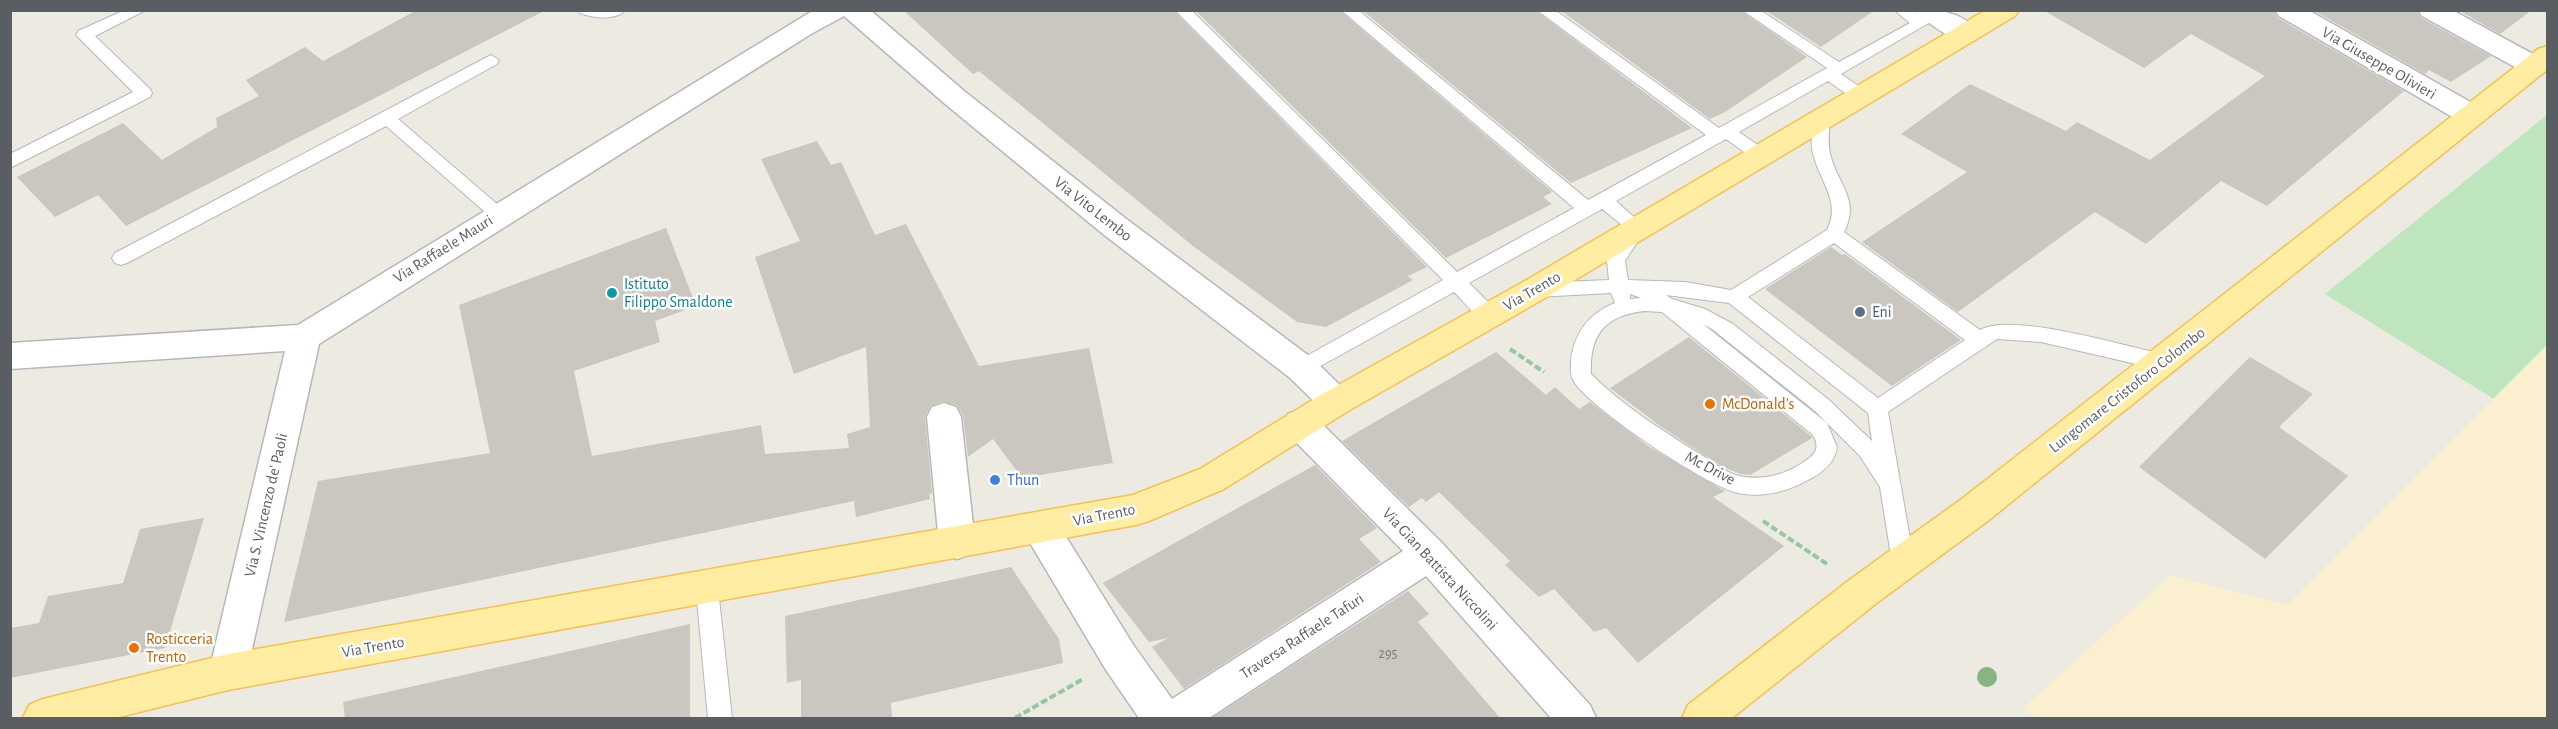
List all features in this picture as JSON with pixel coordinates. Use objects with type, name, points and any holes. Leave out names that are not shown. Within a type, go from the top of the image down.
[{"type":"main road","name":"Via Trento","points":[[43,718],[228,672],[707,589],[1136,510],[1212,479],[1300,423],[1534,290],[2006,10]]},
{"type":"main road","name":"Lungomare Cristoforo Colombo","points":[[1702,718],[1903,562],[1976,509],[2541,60]]},
{"type":"street","name":"Via Vito Lembo","points":[[853,10],[954,97],[1114,226],[1301,368],[1336,402]]},
{"type":"street","name":"Via Giuseppe Olivieri","points":[[2288,10],[2471,115]]},
{"type":"street","points":[[2431,10],[2541,60]]},
{"type":"street","name":"Via Raffaele Mauri","points":[[10,356],[304,337],[498,214],[791,34],[820,13]]},
{"type":"street","points":[[1932,15],[1966,34]]},
{"type":"street","name":"Via S. Vincenzo de' Paoli","points":[[228,672],[304,337]]},
{"type":"street","points":[[944,417],[957,543]]},
{"type":"street","name":"Via Gian Battista Niccolini","points":[[1300,423],[1429,554],[1576,718]]},
{"type":"street","points":[[1040,527],[1120,658],[1162,718]]},
{"type":"street","name":"Traversa Raffaele Tafuri","points":[[1176,718],[1429,554]]},
{"type":"lane","points":[[10,162],[144,93],[84,35],[140,10]]},
{"type":"lane","points":[[585,10],[595,13],[619,10]]},
{"type":"lane","points":[[1182,10],[1489,315]]},
{"type":"lane","points":[[1348,10],[1587,209]]},
{"type":"lane","points":[[1544,10],[1723,133],[1760,154]]},
{"type":"lane","points":[[1749,10],[1834,71],[1861,96]]},
{"type":"lane","points":[[1901,10],[1932,15]]},
{"type":"lane","points":[[1301,368],[1932,15]]},
{"type":"lane","points":[[121,258],[387,118],[491,60]]},
{"type":"lane","points":[[387,118],[498,214]]},
{"type":"lane","points":[[1734,297],[1834,234],[1841,224],[1843,212],[1841,197],[1822,158],[1820,143],[1822,119]]},
{"type":"lane","points":[[1603,200],[1637,228],[1616,261],[1621,285],[1621,299],[1617,309]]},
{"type":"lane","points":[[1834,234],[1979,340]]},
{"type":"lane","points":[[1534,290],[1621,285],[1681,288],[1734,297],[1877,409],[1903,562]]},
{"type":"lane","name":"Mc Drive","points":[[1621,285],[1653,294],[1670,307],[1820,429],[1828,443],[1827,452],[1819,463],[1803,474],[1777,484],[1736,484],[1664,443],[1625,417],[1581,377],[1580,361],[1587,333],[1594,323],[1617,309],[1642,305],[1670,307],[1708,318],[1723,326],[1834,416],[1866,445],[1881,466],[1890,486]]},
{"type":"lane","points":[[1877,409],[1993,332],[2041,335],[2162,362]]},
{"type":"lane","points":[[707,589],[720,718]]},
{"type":"path","points":[[1015,718],[1120,658]]},
{"type":"green space","points":[[2547,115],[2547,345],[2494,399],[2325,294]]},
{"type":"sand","points":[[2547,345],[2547,718],[2037,718],[2024,707],[2171,575],[2287,605]]},
{"type":"building","points":[[417,10],[546,10],[126,226],[98,195],[55,217],[17,177],[123,123],[162,160],[217,127],[216,118],[259,96],[246,80],[305,47],[323,61]]},
{"type":"building","points":[[903,10],[1173,10],[1427,267],[1408,276],[1413,280],[1326,327],[1297,322],[1193,246],[979,71],[973,74]]},
{"type":"building","points":[[1195,10],[1339,10],[1552,192],[1543,197],[1552,204],[1446,258]]},
{"type":"building","points":[[1362,10],[1535,10],[1692,128],[1571,183]]},
{"type":"building","points":[[1560,10],[1740,10],[1807,57],[1725,112],[1710,119]]},
{"type":"building","points":[[1765,10],[1875,10],[1821,47]]},
{"type":"building","points":[[2043,10],[2273,10],[2278,18],[2404,91],[2267,206],[2221,181],[2146,244],[2095,212],[1958,312],[1862,242],[1967,172],[1901,134],[1970,84],[2066,131],[2077,122],[2150,160],[2265,76],[2191,34],[2144,68]]},
{"type":"building","points":[[2313,10],[2416,10],[2421,18],[2491,56],[2451,82],[2429,70],[2425,74]]},
{"type":"building","points":[[2458,10],[2532,10],[2500,34]]},
{"type":"building","points":[[817,141],[831,165],[841,162],[875,235],[906,224],[979,366],[1089,348],[1113,463],[1022,478],[993,439],[968,457],[963,416],[957,405],[943,401],[930,406],[925,417],[932,493],[929,494],[930,499],[856,517],[854,501],[284,622],[318,481],[490,453],[459,305],[666,228],[696,306],[655,321],[660,342],[574,371],[592,456],[761,425],[765,454],[849,448],[847,434],[870,427],[866,347],[794,374],[755,257],[800,241],[761,159]]},
{"type":"building","name":"Eni","points":[[1831,247],[1842,255],[1845,254],[1961,340],[1892,386],[1765,289]]},
{"type":"building","name":"McDonald's","points":[[1689,337],[1812,438],[1750,475],[1740,474],[1721,466],[1660,426],[1610,388]]},
{"type":"building","points":[[1496,352],[1546,395],[1555,387],[1579,409],[1590,402],[1648,446],[1725,491],[1713,497],[1784,546],[1638,663],[1606,628],[1594,632],[1554,589],[1539,597],[1505,565],[1510,561],[1439,492],[1426,502],[1422,498],[1409,507],[1342,441]]},
{"type":"building","points":[[2250,357],[2313,394],[2279,427],[2348,476],[2265,559],[2139,467]]},
{"type":"building","points":[[1315,465],[1377,528],[1359,539],[1381,562],[1184,689],[1152,647],[1168,638],[1149,642],[1103,583]]},
{"type":"building","points":[[204,518],[165,648],[10,678],[10,628],[39,623],[48,596],[123,583],[140,529]]},
{"type":"building","points":[[1011,567],[1059,639],[1063,663],[891,703],[892,718],[801,718],[801,680],[787,683],[785,616]]},
{"type":"building","points":[[1408,591],[1429,614],[1418,622],[1500,718],[1212,718]]},
{"type":"building","points":[[690,624],[690,718],[345,718],[343,702]]},
{"type":"place","name":"Istituto Filippo Smaldone","points":[[612,293]]},
{"type":"place","name":"Eni","points":[[1860,312]]},
{"type":"place","name":"McDonald's","points":[[1710,404]]},
{"type":"place","name":"Thun","points":[[995,480]]},
{"type":"place","name":"Rosticceria Trento","points":[[134,648]]}]
